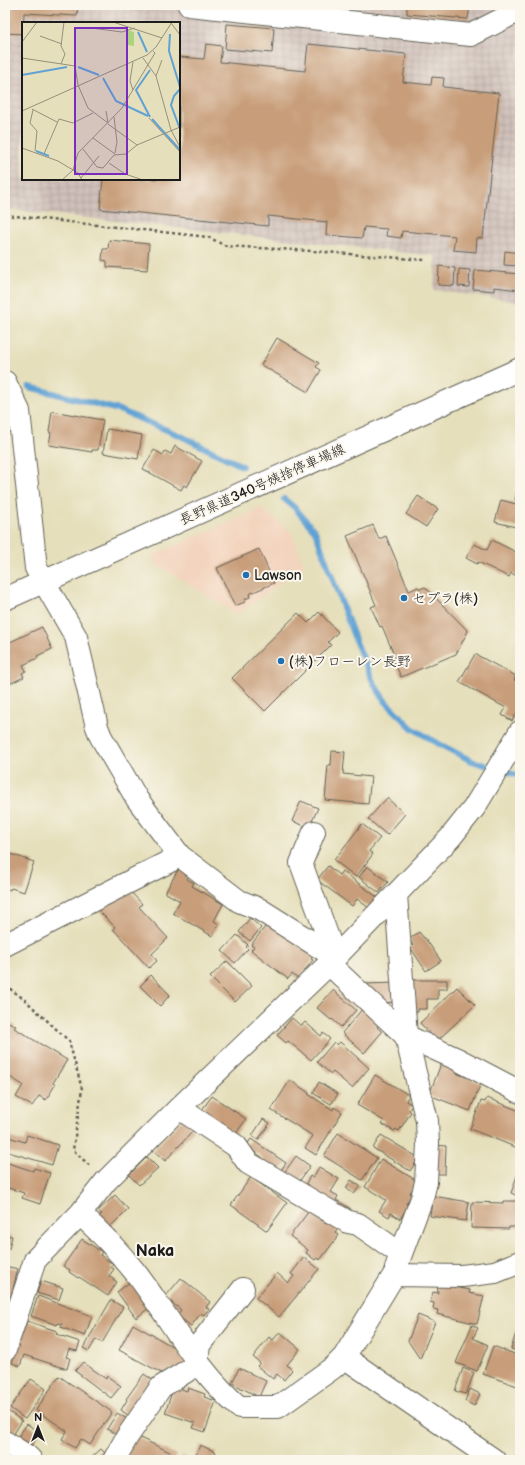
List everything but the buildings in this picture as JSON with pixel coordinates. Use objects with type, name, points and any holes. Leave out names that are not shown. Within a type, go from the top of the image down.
[{"type":"street","points":[[189,5],[471,35],[520,10]]},
{"type":"street","name":"長野県道340号姨捨停車場線","points":[[5,599],[520,369]]},
{"type":"street","points":[[5,382],[19,411],[36,568],[76,637],[97,726],[101,737],[137,799],[180,856],[240,901],[258,909],[332,961],[406,1036],[457,1058],[520,1092]]},
{"type":"street","points":[[5,1350],[35,1260],[80,1214],[106,1181],[179,1108],[332,961],[450,838],[474,808],[520,732]]},
{"type":"street","points":[[314,832],[301,863],[332,961]]},
{"type":"street","points":[[5,945],[180,856]]},
{"type":"street","points":[[80,1214],[134,1271],[197,1362],[225,1395],[239,1407],[278,1407],[344,1357],[394,1275],[422,1198],[426,1182],[428,1144],[427,1121],[406,1036],[396,894]]},
{"type":"street","points":[[179,1108],[236,1146],[248,1163],[348,1222],[358,1224],[401,1254]]},
{"type":"street","points":[[394,1275],[462,1276],[496,1272],[520,1262]]},
{"type":"street","points":[[114,1460],[127,1437],[161,1387],[195,1366],[197,1362],[199,1345],[243,1289]]},
{"type":"street","points":[[344,1357],[494,1460]]},
{"type":"street","points":[[5,1442],[31,1460]]},
{"type":"path","points":[[5,215],[208,237],[226,246],[425,260]]},
{"type":"path","points":[[5,985],[25,1000],[69,1041],[82,1089],[73,1150],[106,1181]]},
{"type":"shaded area","points":[[5,5],[520,5],[520,302],[434,290],[436,256],[5,209]]},
{"type":"shaded area","points":[[261,508],[291,532],[304,566],[237,614],[155,563],[151,556]]},
{"type":"waterway","points":[[29,387],[119,410],[181,436],[242,466]]},
{"type":"waterway","points":[[284,499],[294,507],[315,531],[356,642],[374,684],[386,702],[412,728],[439,744],[472,761],[520,776]]},
{"type":"place","name":"Lawson","points":[[246,575]]},
{"type":"place","name":"セプラ(株)","points":[[404,598]]},
{"type":"place","name":"(株)フローレン長野","points":[[281,661]]},
{"type":"district","name":"Naka","points":[[155,1250]]}]
